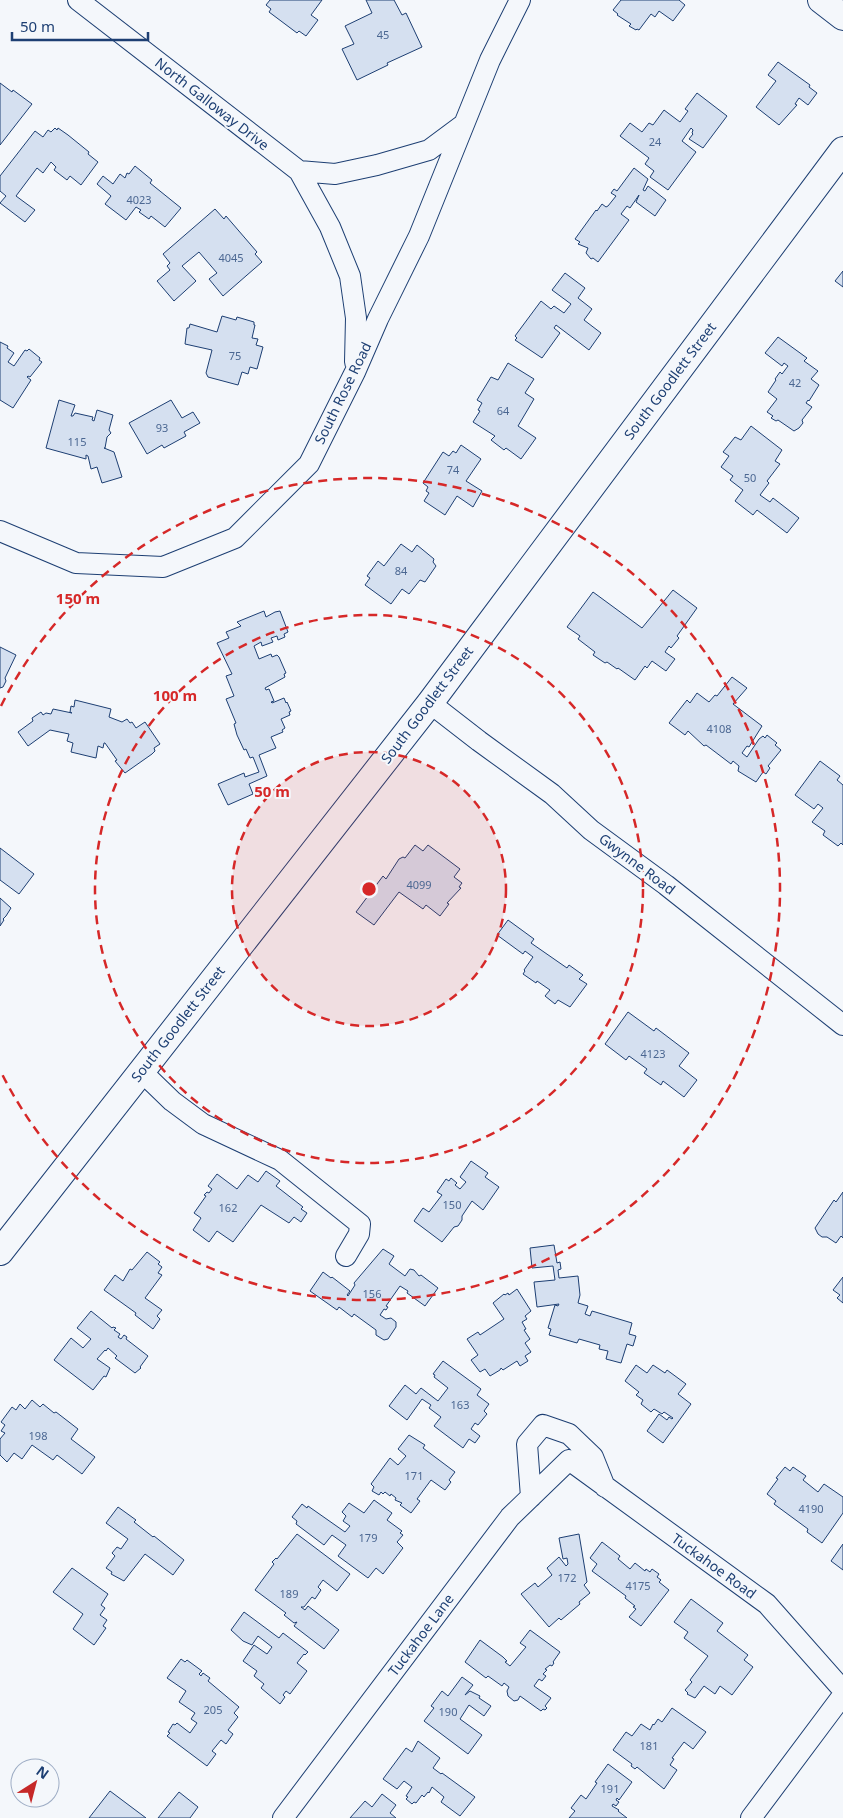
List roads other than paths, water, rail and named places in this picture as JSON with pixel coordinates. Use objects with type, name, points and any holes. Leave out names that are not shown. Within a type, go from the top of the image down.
[{"type":"main road","points":[[821,0],[843,17]]},
{"type":"main road","name":"South Goodlett Street","points":[[0,1252],[430,703],[843,150]]},
{"type":"street","name":"North Galloway Drive","points":[[78,0],[299,172],[330,228],[350,276],[356,318],[354,372]]},
{"type":"street","name":"South Rose Road","points":[[0,531],[76,563],[163,567],[235,538],[309,464],[419,236],[490,60],[520,0]]},
{"type":"street","points":[[299,172],[335,174],[377,165],[429,150],[464,124]]},
{"type":"street","name":"Gwynne Road","points":[[430,703],[479,742],[552,794],[591,830],[666,885],[843,1025]]},
{"type":"street","points":[[141,1071],[172,1101],[203,1124],[280,1160],[360,1224],[359,1234],[346,1256]]},
{"type":"street","points":[[531,1497],[527,1444],[543,1425],[569,1434],[594,1457],[605,1487]]},
{"type":"street","name":"Tuckahoe Road","points":[[569,1460],[766,1604],[843,1690]]},
{"type":"street","name":"Tuckahoe Lane","points":[[283,1818],[510,1517],[569,1460]]},
{"type":"street","points":[[751,1818],[843,1695]]}]
